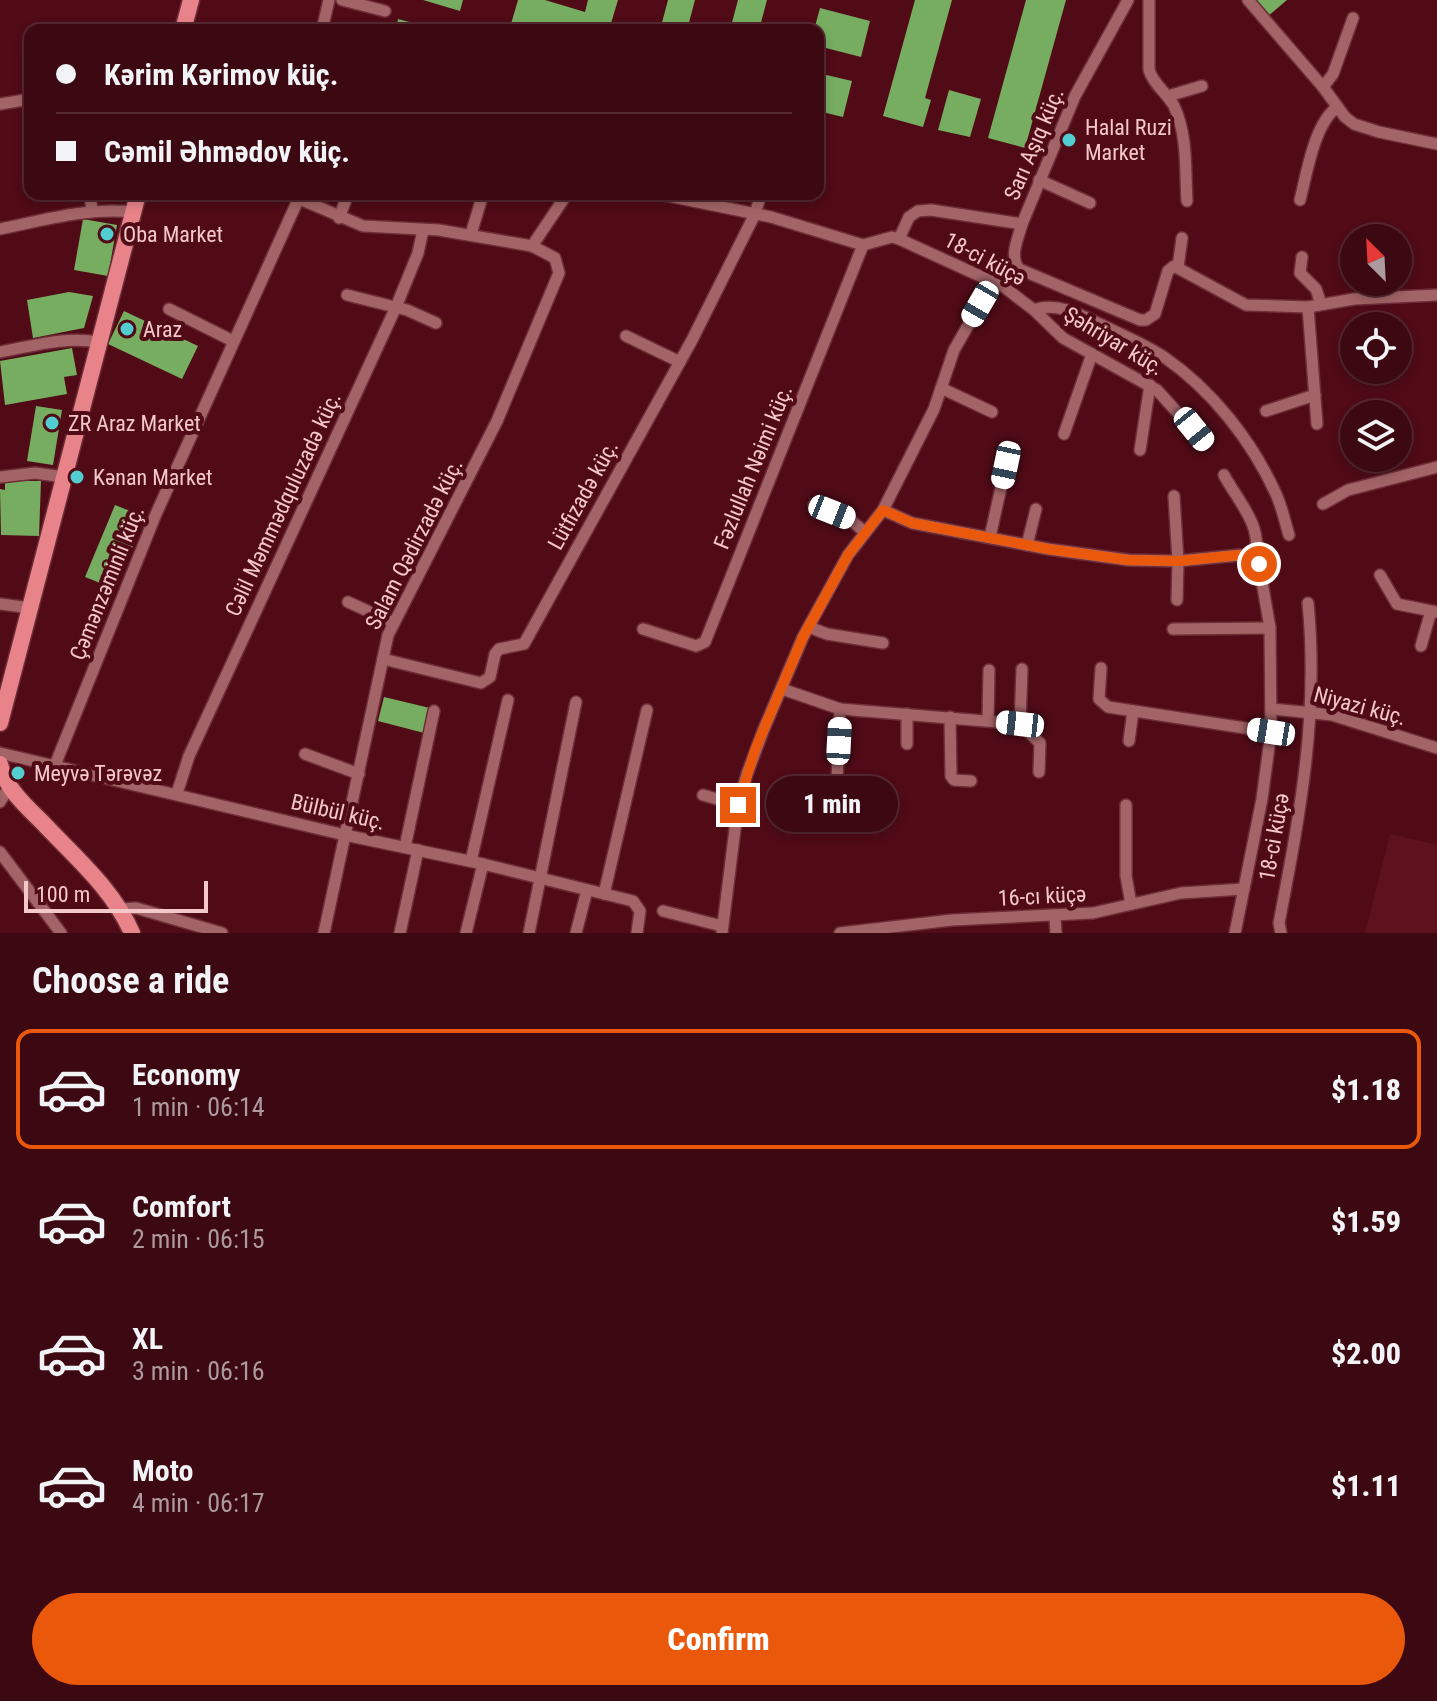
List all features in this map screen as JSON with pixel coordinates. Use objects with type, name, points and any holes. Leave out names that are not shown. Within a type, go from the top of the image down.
[{"type":"street","points":[[185,24],[191,0]]},
{"type":"street","points":[[323,24],[329,0]]},
{"type":"street","points":[[342,0],[385,11]]},
{"type":"street","name":"Sarı Aşıq küç.","points":[[899,239],[909,217],[924,210],[1022,224],[1075,96],[1128,0]]},
{"type":"street","points":[[1149,0],[1149,70],[1168,96],[1183,134],[1187,201]]},
{"type":"street","points":[[1248,0],[1323,87],[1336,108],[1354,124],[1437,144]]},
{"type":"street","points":[[1323,87],[1333,74],[1353,18]]},
{"type":"street","points":[[1168,96],[1202,86]]},
{"type":"street","points":[[0,104],[24,100]]},
{"type":"street","points":[[1300,200],[1320,130],[1336,108]]},
{"type":"street","points":[[1039,180],[1090,203]]},
{"type":"street","points":[[91,200],[92,211]]},
{"type":"street","points":[[0,723],[136,200]]},
{"type":"street","name":"Çəmənzəminli küç.","points":[[55,765],[156,514],[292,200]]},
{"type":"street","points":[[300,200],[373,229],[471,234],[532,246],[563,200]]},
{"type":"street","points":[[339,218],[346,200]]},
{"type":"street","points":[[471,234],[481,200]]},
{"type":"street","points":[[688,200],[755,214],[863,245],[892,237],[899,239]]},
{"type":"street","name":"Lütfizadə küç.","points":[[383,659],[481,683],[487,681],[499,649],[519,647],[527,639],[680,362],[759,200]]},
{"type":"street","points":[[0,229],[92,211],[133,212]]},
{"type":"street","points":[[1022,224],[1013,254],[1014,263],[1019,269],[1140,320],[1155,314],[1168,271],[1174,266],[1239,303],[1308,307],[1354,299],[1437,295]]},
{"type":"street","name":"Cəlil Məmmədquluzadə küç.","points":[[177,793],[201,729],[396,307],[418,253],[423,230]]},
{"type":"street","points":[[1178,267],[1182,238]]},
{"type":"street","name":"18-ci küçə","points":[[899,239],[993,282],[1034,310],[1072,311],[1163,356],[1183,372],[1233,424],[1255,455],[1277,496],[1289,535]]},
{"type":"street","name":"Fəzlullah Nəimi küç.","points":[[643,629],[696,646],[705,642],[863,245]]},
{"type":"street","name":"Salam Qədirzadə küç.","points":[[324,933],[388,635],[497,421],[559,273],[555,258],[532,246]]},
{"type":"street","points":[[1302,257],[1300,273],[1316,289],[1321,304]]},
{"type":"street","points":[[663,911],[722,930],[738,805],[747,774],[782,689],[809,627],[848,555],[883,510],[934,409],[954,350],[993,282]]},
{"type":"street","points":[[347,295],[396,307],[436,323]]},
{"type":"street","points":[[1308,307],[1317,424]]},
{"type":"street","points":[[169,309],[233,341]]},
{"type":"street","name":"Şəhriyar küç.","points":[[1034,310],[1063,338],[1150,385],[1166,397],[1204,442]]},
{"type":"street","points":[[626,336],[680,362]]},
{"type":"street","points":[[0,352],[59,341],[80,339],[98,342]]},
{"type":"street","points":[[1064,434],[1092,354]]},
{"type":"street","points":[[1140,450],[1150,385]]},
{"type":"street","points":[[941,388],[992,412]]},
{"type":"street","points":[[1266,411],[1315,395]]},
{"type":"street","points":[[990,537],[1006,465]]},
{"type":"street","points":[[1323,504],[1348,490],[1437,467]]},
{"type":"street","points":[[0,477],[35,473],[64,477]]},
{"type":"street","points":[[1224,475],[1249,515],[1257,543],[1254,558],[1261,570],[1270,628],[1272,709],[1262,799],[1235,933]]},
{"type":"street","points":[[1174,496],[1177,600]]},
{"type":"street","points":[[814,505],[849,519],[865,532]]},
{"type":"street","points":[[1027,545],[1036,509]]},
{"type":"street","points":[[883,510],[912,523],[1027,545],[1138,561],[1240,555],[1254,558]]},
{"type":"street","points":[[1380,575],[1397,604],[1434,612],[1421,646]]},
{"type":"street","points":[[348,602],[394,623]]},
{"type":"street","name":"18-ci küçə","points":[[1281,933],[1279,923],[1299,817],[1312,712],[1312,637],[1308,603]]},
{"type":"street","points":[[0,604],[31,608]]},
{"type":"street","points":[[809,627],[827,634],[883,643]]},
{"type":"street","points":[[1173,629],[1270,628]]},
{"type":"street","points":[[1101,668],[1099,699],[1108,707],[1271,732]]},
{"type":"street","points":[[1020,724],[1022,669]]},
{"type":"street","points":[[988,720],[989,670]]},
{"type":"street","points":[[782,689],[840,709],[1020,724],[1040,743],[1039,772]]},
{"type":"street","points":[[466,933],[508,700]]},
{"type":"street","points":[[529,933],[576,702]]},
{"type":"street","points":[[836,805],[840,709]]},
{"type":"street","name":"Niyazi küç.","points":[[1272,709],[1332,715],[1437,748]]},
{"type":"street","points":[[604,894],[647,710]]},
{"type":"street","points":[[405,847],[434,711]]},
{"type":"street","points":[[1129,741],[1133,711]]},
{"type":"street","points":[[907,714],[907,744]]},
{"type":"street","points":[[950,717],[951,776],[954,780],[971,781]]},
{"type":"street","name":"Bülbül küç.","points":[[0,753],[345,835],[477,862],[633,901],[638,906],[640,917],[637,933]]},
{"type":"street","points":[[305,754],[359,774]]},
{"type":"street","points":[[0,764],[4,794],[98,880],[121,909],[132,933]]},
{"type":"street","points":[[703,795],[738,805]]},
{"type":"street","points":[[1126,805],[1126,876],[1131,904]]},
{"type":"street","points":[[400,933],[418,850]]},
{"type":"street","points":[[0,852],[61,933]]},
{"type":"street","name":"16-cı küçə","points":[[840,933],[904,929],[978,919],[1055,917],[1111,911],[1181,893],[1244,889]]},
{"type":"street","points":[[576,933],[587,890]]},
{"type":"street","points":[[121,909],[136,908],[222,933]]},
{"type":"street","points":[[1055,917],[1056,933]]},
{"type":"shaded area","points":[[1390,834],[1437,845],[1437,933],[1365,933]]},
{"type":"building","points":[[423,0],[463,0],[460,11]]},
{"type":"building","points":[[518,0],[545,0],[585,12],[588,0],[618,0],[611,24],[511,24]]},
{"type":"building","points":[[668,0],[695,0],[689,24],[662,24]]},
{"type":"building","points":[[738,0],[767,0],[761,24],[732,24]]},
{"type":"building","points":[[915,0],[952,0],[925,98],[931,100],[923,127],[883,116]]},
{"type":"building","points":[[1026,0],[1066,0],[1025,148],[988,138]]},
{"type":"building","points":[[1253,0],[1287,0],[1267,17]]},
{"type":"building","points":[[820,8],[870,21],[861,57],[824,48],[824,24],[816,24]]},
{"type":"building","points":[[398,19],[417,24],[397,24]]},
{"type":"building","points":[[824,74],[852,81],[843,117],[824,112]]},
{"type":"building","points":[[949,90],[981,99],[970,137],[938,130]]},
{"type":"building","points":[[83,219],[117,225],[108,276],[74,270]]},
{"type":"building","points":[[69,292],[93,296],[84,328],[33,338],[27,300]]},
{"type":"building","points":[[124,311],[198,346],[182,379],[108,344]]},
{"type":"building","points":[[72,348],[77,375],[64,377],[67,394],[5,405],[0,361]]},
{"type":"building","points":[[36,406],[62,410],[53,465],[27,461]]},
{"type":"building","points":[[5,481],[41,481],[39,536],[1,535],[0,489],[5,490]]},
{"type":"building","points":[[115,505],[145,517],[115,589],[85,577]]},
{"type":"building","points":[[384,697],[430,708],[424,733],[378,721]]},
{"type":"place","name":"Halal Ruzi Market","points":[[1069,140]]},
{"type":"place","name":"Oba Market","points":[[107,234]]},
{"type":"place","name":"Araz","points":[[127,329]]},
{"type":"place","name":"ZR Araz Market","points":[[52,423]]},
{"type":"place","name":"Kənan Market","points":[[77,477]]},
{"type":"place","name":"Meyvə Tərəvəz","points":[[18,773]]},
{"type":"route","points":[[738,805],[755,750],[803,637],[848,555],[883,510],[912,523],[1048,549],[1147,562],[1240,555],[1254,558],[1259,564]]}]
